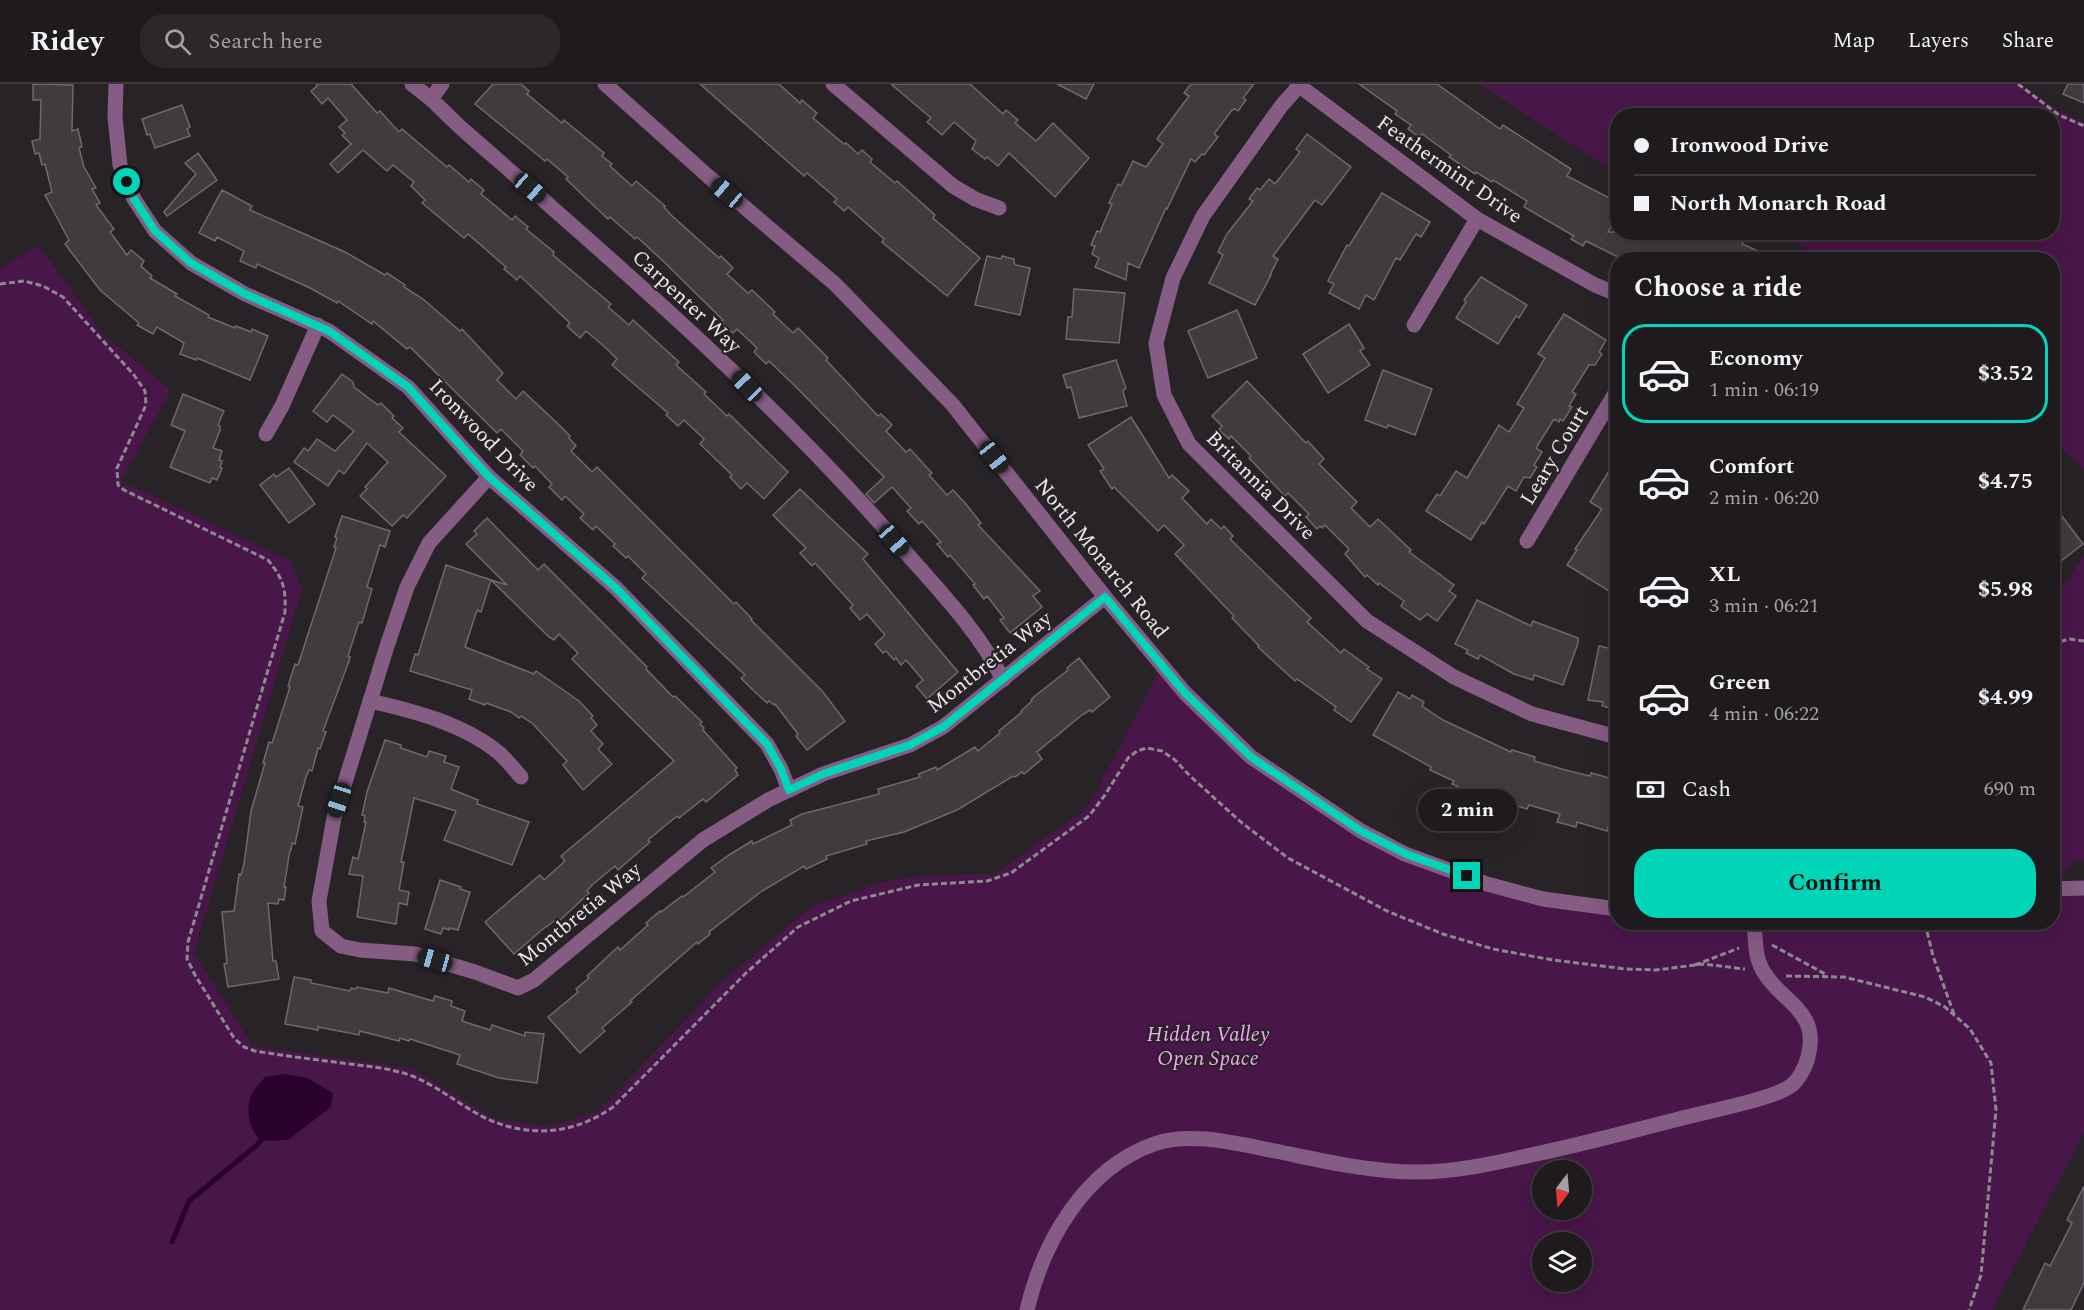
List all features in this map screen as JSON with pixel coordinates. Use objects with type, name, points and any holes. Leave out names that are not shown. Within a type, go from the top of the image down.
[{"type":"street","name":"Ironwood Drive","points":[[116,84],[115,117],[120,165],[134,199],[155,231],[191,263],[245,294],[318,326],[368,357],[408,387],[489,477],[616,588],[767,744],[781,769],[789,790]]},
{"type":"street","name":"Carpenter Way","points":[[412,84],[713,352],[815,454],[865,506],[938,590],[993,658],[1004,680]]},
{"type":"street","points":[[431,99],[442,84]]},
{"type":"street","name":"North Monarch Road","points":[[605,84],[709,177],[835,284],[952,404],[1105,597],[1185,693],[1251,757],[1361,831],[1406,854],[1488,884],[1543,898],[1610,908]]},
{"type":"street","points":[[833,84],[953,186],[975,199],[999,208]]},
{"type":"street","name":"Feathermint Drive","points":[[1298,85],[1477,219],[1610,291]]},
{"type":"street","name":"Britannia Drive","points":[[1298,85],[1203,216],[1173,278],[1156,343],[1164,395],[1189,444],[1367,621],[1454,676],[1532,714],[1610,735]]},
{"type":"street","points":[[1414,325],[1477,219]]},
{"type":"street","points":[[266,434],[282,406],[318,326]]},
{"type":"street","name":"Leary Court","points":[[1527,541],[1610,402]]},
{"type":"street","name":"Montbretia Way","points":[[489,477],[429,543],[407,587],[334,818],[319,901],[322,931],[341,946],[360,950],[415,954],[518,988],[534,980],[703,840],[768,800],[789,790],[823,774],[910,745],[943,727],[1105,597]]},
{"type":"street","points":[[370,701],[393,706],[452,726],[479,739],[500,753],[521,777]]},
{"type":"street","points":[[2060,889],[2084,888]]},
{"type":"street","points":[[1027,1310],[1033,1283],[1048,1246],[1071,1209],[1098,1179],[1128,1156],[1156,1143],[1189,1139],[1239,1144],[1367,1169],[1413,1172],[1470,1169],[1736,1105],[1776,1093],[1791,1085],[1799,1077],[1808,1060],[1811,1039],[1807,1023],[1798,1007],[1766,975],[1755,951],[1754,930]]},
{"type":"path","points":[[2018,84],[2050,108]]},
{"type":"path","points":[[2060,115],[2084,126]]},
{"type":"path","points":[[2060,642],[2069,639],[2084,641]]},
{"type":"path","points":[[1927,930],[1933,956],[1954,1015]]},
{"type":"path","points":[[1766,975],[1844,977],[1925,997],[1945,1007],[1970,1029],[1991,1063],[1996,1110],[1981,1275],[1970,1310]]},
{"type":"green space","points":[[1479,84],[2022,84],[2054,108],[1610,108],[1610,169]]},
{"type":"green space","points":[[2060,111],[2084,122],[2084,471],[2060,447],[2060,252],[1809,252],[1787,240],[2060,240]]},
{"type":"green space","name":"Hidden Valley Open Space","points":[[39,246],[104,335],[171,390],[121,481],[291,561],[302,589],[194,953],[253,1046],[413,1069],[493,1118],[548,1127],[597,1112],[724,980],[811,907],[881,882],[929,875],[995,874],[1087,808],[1162,666],[1216,723],[1361,831],[1488,884],[1610,908],[1610,930],[2060,930],[2060,888],[2084,888],[2084,1133],[1992,1310],[0,1310],[0,268]]},
{"type":"green space","name":"Hidden Valley Open Space","points":[[2084,556],[2084,861],[2072,861],[2060,880],[2060,584],[2064,584]]},
{"type":"shaded area","points":[[284,1074],[307,1078],[333,1093],[331,1107],[288,1140],[261,1141],[253,1131],[249,1118],[250,1098],[265,1077]]},
{"type":"building","points":[[33,84],[73,85],[72,131],[78,129],[82,147],[79,148],[84,167],[96,188],[92,189],[100,203],[96,205],[114,229],[110,232],[127,255],[131,250],[144,261],[141,266],[152,276],[150,278],[177,294],[175,296],[209,315],[208,317],[235,328],[236,326],[251,332],[252,329],[268,336],[250,380],[197,358],[196,360],[180,354],[184,343],[157,327],[153,334],[137,325],[139,323],[100,290],[65,244],[69,240],[45,195],[52,192],[45,164],[42,165],[39,153],[35,154],[32,141],[40,139],[41,100],[33,100]]},
{"type":"building","points":[[316,84],[351,84],[377,113],[380,111],[399,132],[402,129],[447,167],[449,165],[469,182],[471,179],[484,190],[481,194],[512,220],[515,216],[528,227],[526,229],[554,252],[553,255],[611,304],[608,307],[629,325],[633,320],[679,362],[676,365],[706,392],[704,394],[727,416],[729,414],[788,472],[764,499],[747,483],[741,489],[730,477],[732,475],[700,444],[704,439],[684,420],[678,426],[666,415],[668,413],[612,365],[617,359],[607,349],[586,331],[580,338],[567,326],[570,323],[520,276],[517,280],[504,269],[506,267],[468,234],[464,238],[422,203],[425,200],[411,186],[414,182],[393,165],[387,171],[363,150],[338,173],[330,164],[351,144],[342,135],[345,133],[339,127],[347,120],[328,98],[322,104],[311,91],[317,86]]},
{"type":"building","points":[[493,84],[521,84],[529,91],[527,94],[562,123],[564,120],[604,153],[602,156],[612,164],[610,166],[632,186],[636,181],[719,258],[721,256],[733,268],[727,274],[748,293],[752,290],[793,333],[798,328],[828,358],[826,360],[878,416],[881,414],[892,425],[886,431],[906,452],[910,449],[932,473],[929,475],[947,495],[953,490],[965,503],[981,523],[978,525],[1040,591],[1033,596],[1042,607],[1010,633],[1000,620],[1004,618],[987,596],[984,599],[973,585],[975,584],[950,555],[948,557],[937,544],[941,542],[922,521],[919,524],[907,511],[911,508],[892,487],[874,503],[866,494],[884,477],[769,361],[766,364],[754,352],[757,348],[737,329],[733,333],[721,322],[723,320],[663,261],[637,237],[635,239],[610,217],[608,219],[566,179],[568,177],[475,104]]},
{"type":"building","points":[[700,84],[779,84],[800,103],[802,100],[817,113],[813,118],[844,144],[846,143],[858,154],[862,150],[872,159],[870,162],[895,183],[897,181],[935,215],[933,218],[980,258],[947,296],[882,242],[884,239],[848,207],[844,211],[834,202],[837,199],[807,173],[804,176]]},
{"type":"building","points":[[891,84],[970,84],[1003,114],[1006,110],[1018,120],[1015,123],[1036,141],[1053,123],[1089,158],[1055,197],[1009,153],[998,166],[987,157],[985,159],[972,149],[976,141],[954,122],[942,135],[927,122],[931,118]]},
{"type":"building","points":[[1057,84],[1094,84],[1086,99]]},
{"type":"building","points":[[1191,84],[1254,84],[1243,98],[1246,100],[1238,111],[1232,110],[1214,134],[1218,137],[1204,155],[1202,154],[1195,162],[1191,159],[1139,268],[1128,263],[1126,280],[1095,267],[1099,258],[1092,254],[1095,246],[1091,245],[1097,231],[1100,232],[1118,184],[1121,186],[1133,161],[1146,167],[1163,144],[1157,139],[1189,96],[1184,93]]},
{"type":"building","points":[[1359,84],[1437,84],[1500,129],[1503,125],[1571,169],[1567,176],[1610,198],[1608,232],[1610,232],[1610,240],[1739,240],[1743,241],[1742,244],[1760,252],[1610,253],[1586,241],[1583,246],[1571,239],[1574,236],[1524,207],[1527,201],[1493,180],[1492,182],[1476,172],[1475,174],[1449,157],[1451,155],[1422,134],[1419,137],[1408,129],[1411,125],[1395,114],[1397,111]]},
{"type":"building","points":[[2068,84],[2084,84],[2084,103],[2063,94]]},
{"type":"building","points":[[182,105],[190,127],[187,129],[190,136],[155,148],[150,134],[147,135],[142,119]]},
{"type":"building","points":[[1307,134],[1351,167],[1322,205],[1315,200],[1273,256],[1278,259],[1255,305],[1209,283],[1223,255],[1218,252],[1227,234],[1253,201],[1249,199],[1257,188],[1260,190],[1269,179],[1275,184],[1300,152],[1296,149]]},
{"type":"building","points":[[198,153],[217,180],[167,216],[164,212],[196,174],[185,163]]},
{"type":"building","points":[[222,190],[252,206],[250,210],[345,252],[385,275],[387,273],[423,299],[460,331],[462,329],[503,373],[497,380],[516,399],[523,391],[555,421],[570,436],[569,438],[576,446],[571,451],[592,472],[597,467],[734,604],[736,602],[823,692],[845,721],[807,750],[775,704],[769,701],[767,703],[754,691],[741,678],[745,675],[642,578],[646,574],[628,556],[626,558],[613,546],[615,544],[596,526],[593,530],[580,518],[584,514],[565,496],[562,500],[549,487],[552,484],[535,466],[533,468],[520,455],[523,451],[501,429],[497,433],[410,347],[407,349],[373,321],[372,324],[338,301],[337,303],[257,264],[256,268],[240,261],[244,251],[217,237],[215,241],[199,233]]},
{"type":"building","points":[[1382,193],[1430,222],[1421,237],[1416,234],[1400,260],[1396,258],[1374,300],[1366,295],[1359,309],[1329,293],[1334,284],[1328,281],[1347,245],[1349,246]]},
{"type":"building","points":[[987,256],[1014,259],[1016,265],[1030,268],[1020,315],[975,305]]},
{"type":"building","points":[[1481,277],[1527,305],[1519,318],[1516,316],[1498,344],[1456,318],[1466,302],[1464,300]]},
{"type":"building","points":[[1074,289],[1125,293],[1119,343],[1066,339],[1068,317],[1072,317]]},
{"type":"building","points":[[1237,310],[1257,358],[1208,378],[1188,331]]},
{"type":"building","points":[[1564,314],[1606,340],[1599,352],[1602,354],[1595,365],[1589,365],[1572,392],[1576,394],[1569,406],[1572,407],[1563,421],[1560,419],[1559,422],[1554,419],[1536,448],[1542,452],[1534,465],[1537,467],[1530,478],[1524,477],[1516,491],[1508,486],[1471,540],[1426,511],[1437,494],[1440,496],[1456,471],[1467,478],[1499,425],[1509,432],[1524,408],[1517,404],[1545,358],[1538,354]]},
{"type":"building","points":[[1349,324],[1364,348],[1360,351],[1370,365],[1328,393],[1303,354]]},
{"type":"building","points":[[1116,360],[1126,388],[1123,391],[1127,406],[1079,418],[1071,387],[1067,388],[1063,375]]},
{"type":"building","points":[[1383,370],[1432,389],[1415,435],[1388,425],[1387,428],[1365,420]]},
{"type":"building","points":[[342,374],[353,382],[354,387],[378,405],[381,403],[403,428],[399,432],[446,476],[407,518],[403,515],[392,526],[360,496],[367,489],[365,487],[388,462],[367,443],[344,474],[339,470],[328,486],[294,462],[304,448],[308,451],[317,439],[335,451],[354,431],[333,415],[327,422],[313,411]]},
{"type":"building","points":[[1247,381],[1324,459],[1319,464],[1357,502],[1351,508],[1370,527],[1378,519],[1411,550],[1409,552],[1454,585],[1449,591],[1456,596],[1437,621],[1427,614],[1420,620],[1401,606],[1404,601],[1379,583],[1378,585],[1367,575],[1365,577],[1345,554],[1349,549],[1325,525],[1317,529],[1306,517],[1309,514],[1288,493],[1285,496],[1231,436],[1229,439],[1219,430],[1222,426],[1212,416]]},
{"type":"building","points":[[183,394],[224,411],[213,448],[222,451],[219,460],[222,461],[220,467],[222,468],[217,480],[212,478],[210,483],[170,467],[185,431],[171,425]]},
{"type":"building","points":[[1131,417],[1169,478],[1172,475],[1189,491],[1182,498],[1207,524],[1211,519],[1221,529],[1224,526],[1233,536],[1230,539],[1311,618],[1307,622],[1341,653],[1344,649],[1382,679],[1351,722],[1334,710],[1336,707],[1297,679],[1295,681],[1258,647],[1232,618],[1234,616],[1175,554],[1184,545],[1164,525],[1158,531],[1114,487],[1112,489],[1100,471],[1104,469],[1088,445]]},
{"type":"building","points":[[289,468],[315,504],[289,523],[260,485],[274,474],[276,477]]},
{"type":"building","points":[[1610,469],[1609,591],[1567,565],[1602,509],[1590,502]]},
{"type":"building","points":[[800,489],[868,554],[863,559],[958,672],[927,699],[916,686],[923,680],[906,660],[901,665],[886,651],[883,653],[875,644],[885,635],[867,614],[860,620],[850,608],[853,605],[815,563],[812,566],[800,553],[806,548],[773,515]]},
{"type":"building","points":[[2060,514],[2083,544],[2060,562]]},
{"type":"building","points":[[342,516],[390,531],[385,547],[380,545],[367,587],[372,589],[362,623],[359,622],[348,656],[349,661],[323,731],[326,732],[320,749],[318,748],[312,771],[309,770],[306,777],[298,806],[303,807],[295,844],[292,843],[290,850],[284,900],[279,899],[278,904],[268,903],[273,961],[276,961],[279,979],[228,987],[224,964],[227,963],[222,912],[234,911],[239,874],[241,875],[244,864],[251,811],[265,763],[263,763],[269,742],[272,743],[295,664],[298,665],[336,548],[334,547],[337,538],[335,537]]},
{"type":"building","points":[[487,518],[538,570],[544,564],[647,667],[646,669],[673,697],[675,696],[702,722],[700,724],[703,730],[737,768],[735,770],[738,775],[706,802],[703,799],[679,818],[677,816],[648,840],[650,842],[618,870],[615,866],[592,885],[587,891],[589,893],[558,922],[556,920],[543,929],[514,954],[485,922],[540,875],[544,880],[565,861],[561,856],[674,761],[572,659],[578,653],[559,634],[554,640],[549,637],[491,580],[507,585],[466,544],[477,534],[474,531]]},
{"type":"building","points":[[446,565],[491,580],[481,612],[477,610],[465,647],[534,674],[536,671],[579,701],[593,716],[591,718],[597,725],[591,731],[603,744],[598,749],[612,764],[583,790],[563,765],[567,761],[533,724],[511,712],[469,699],[472,690],[410,671],[415,654],[418,655]]},
{"type":"building","points":[[1477,600],[1531,626],[1533,621],[1578,638],[1563,685],[1534,675],[1533,680],[1514,674],[1480,655],[1478,659],[1466,653],[1468,650],[1455,644]]},
{"type":"building","points":[[1599,646],[1610,648],[1610,708],[1602,706],[1603,702],[1588,700]]},
{"type":"building","points":[[1079,658],[1110,697],[1092,712],[1090,710],[1082,715],[1037,752],[1042,759],[1024,774],[1022,772],[1013,776],[957,810],[904,832],[866,841],[867,844],[826,856],[827,859],[806,869],[804,866],[762,891],[709,932],[710,934],[698,944],[697,942],[630,1001],[632,1002],[602,1028],[605,1031],[580,1053],[548,1017],[578,992],[576,989],[589,978],[587,976],[618,947],[620,950],[660,911],[683,897],[715,872],[711,868],[729,855],[752,841],[753,844],[792,825],[790,820],[802,814],[879,794],[878,789],[920,777],[919,774],[936,767],[937,770],[975,747],[978,751],[1022,712],[1035,696],[1068,670],[1067,668]]},
{"type":"building","points":[[1398,692],[1410,699],[1412,695],[1424,702],[1422,706],[1443,720],[1511,752],[1512,750],[1535,757],[1534,761],[1569,771],[1610,778],[1610,820],[1607,831],[1577,822],[1576,827],[1557,822],[1560,814],[1529,805],[1527,809],[1512,804],[1514,799],[1476,788],[1474,794],[1452,784],[1454,781],[1430,770],[1431,767],[1373,735]]},
{"type":"building","points":[[385,740],[427,757],[429,751],[446,756],[444,762],[459,767],[451,789],[478,800],[477,804],[529,822],[512,865],[444,840],[456,811],[414,798],[401,862],[404,862],[399,890],[409,892],[407,905],[399,903],[396,924],[357,917],[363,876],[349,874],[353,857],[358,859],[366,822],[364,822],[365,816],[362,815],[367,792]]},
{"type":"building","points":[[440,880],[470,892],[458,930],[443,928],[441,934],[425,929]]},
{"type":"building","points":[[294,977],[350,991],[351,988],[356,989],[357,987],[388,993],[389,988],[433,1001],[435,996],[452,1001],[451,1006],[465,1011],[462,1021],[490,1030],[492,1025],[525,1036],[525,1032],[544,1034],[537,1083],[499,1078],[457,1064],[460,1055],[410,1039],[409,1041],[400,1038],[399,1041],[360,1031],[359,1035],[318,1027],[318,1030],[285,1024]]},
{"type":"building","points":[[2084,1186],[2084,1283],[2071,1310],[2023,1310],[2045,1263],[2050,1266],[2072,1223],[2067,1220]]},
{"type":"waterway","points":[[172,1242],[189,1201],[257,1145],[263,1137]]},
{"type":"route","points":[[127,182],[134,199],[155,231],[191,263],[245,294],[329,331],[408,387],[489,477],[616,588],[767,744],[781,769],[789,790],[823,774],[910,745],[943,727],[1105,597],[1185,693],[1251,757],[1361,831],[1406,854],[1467,876]]}]
